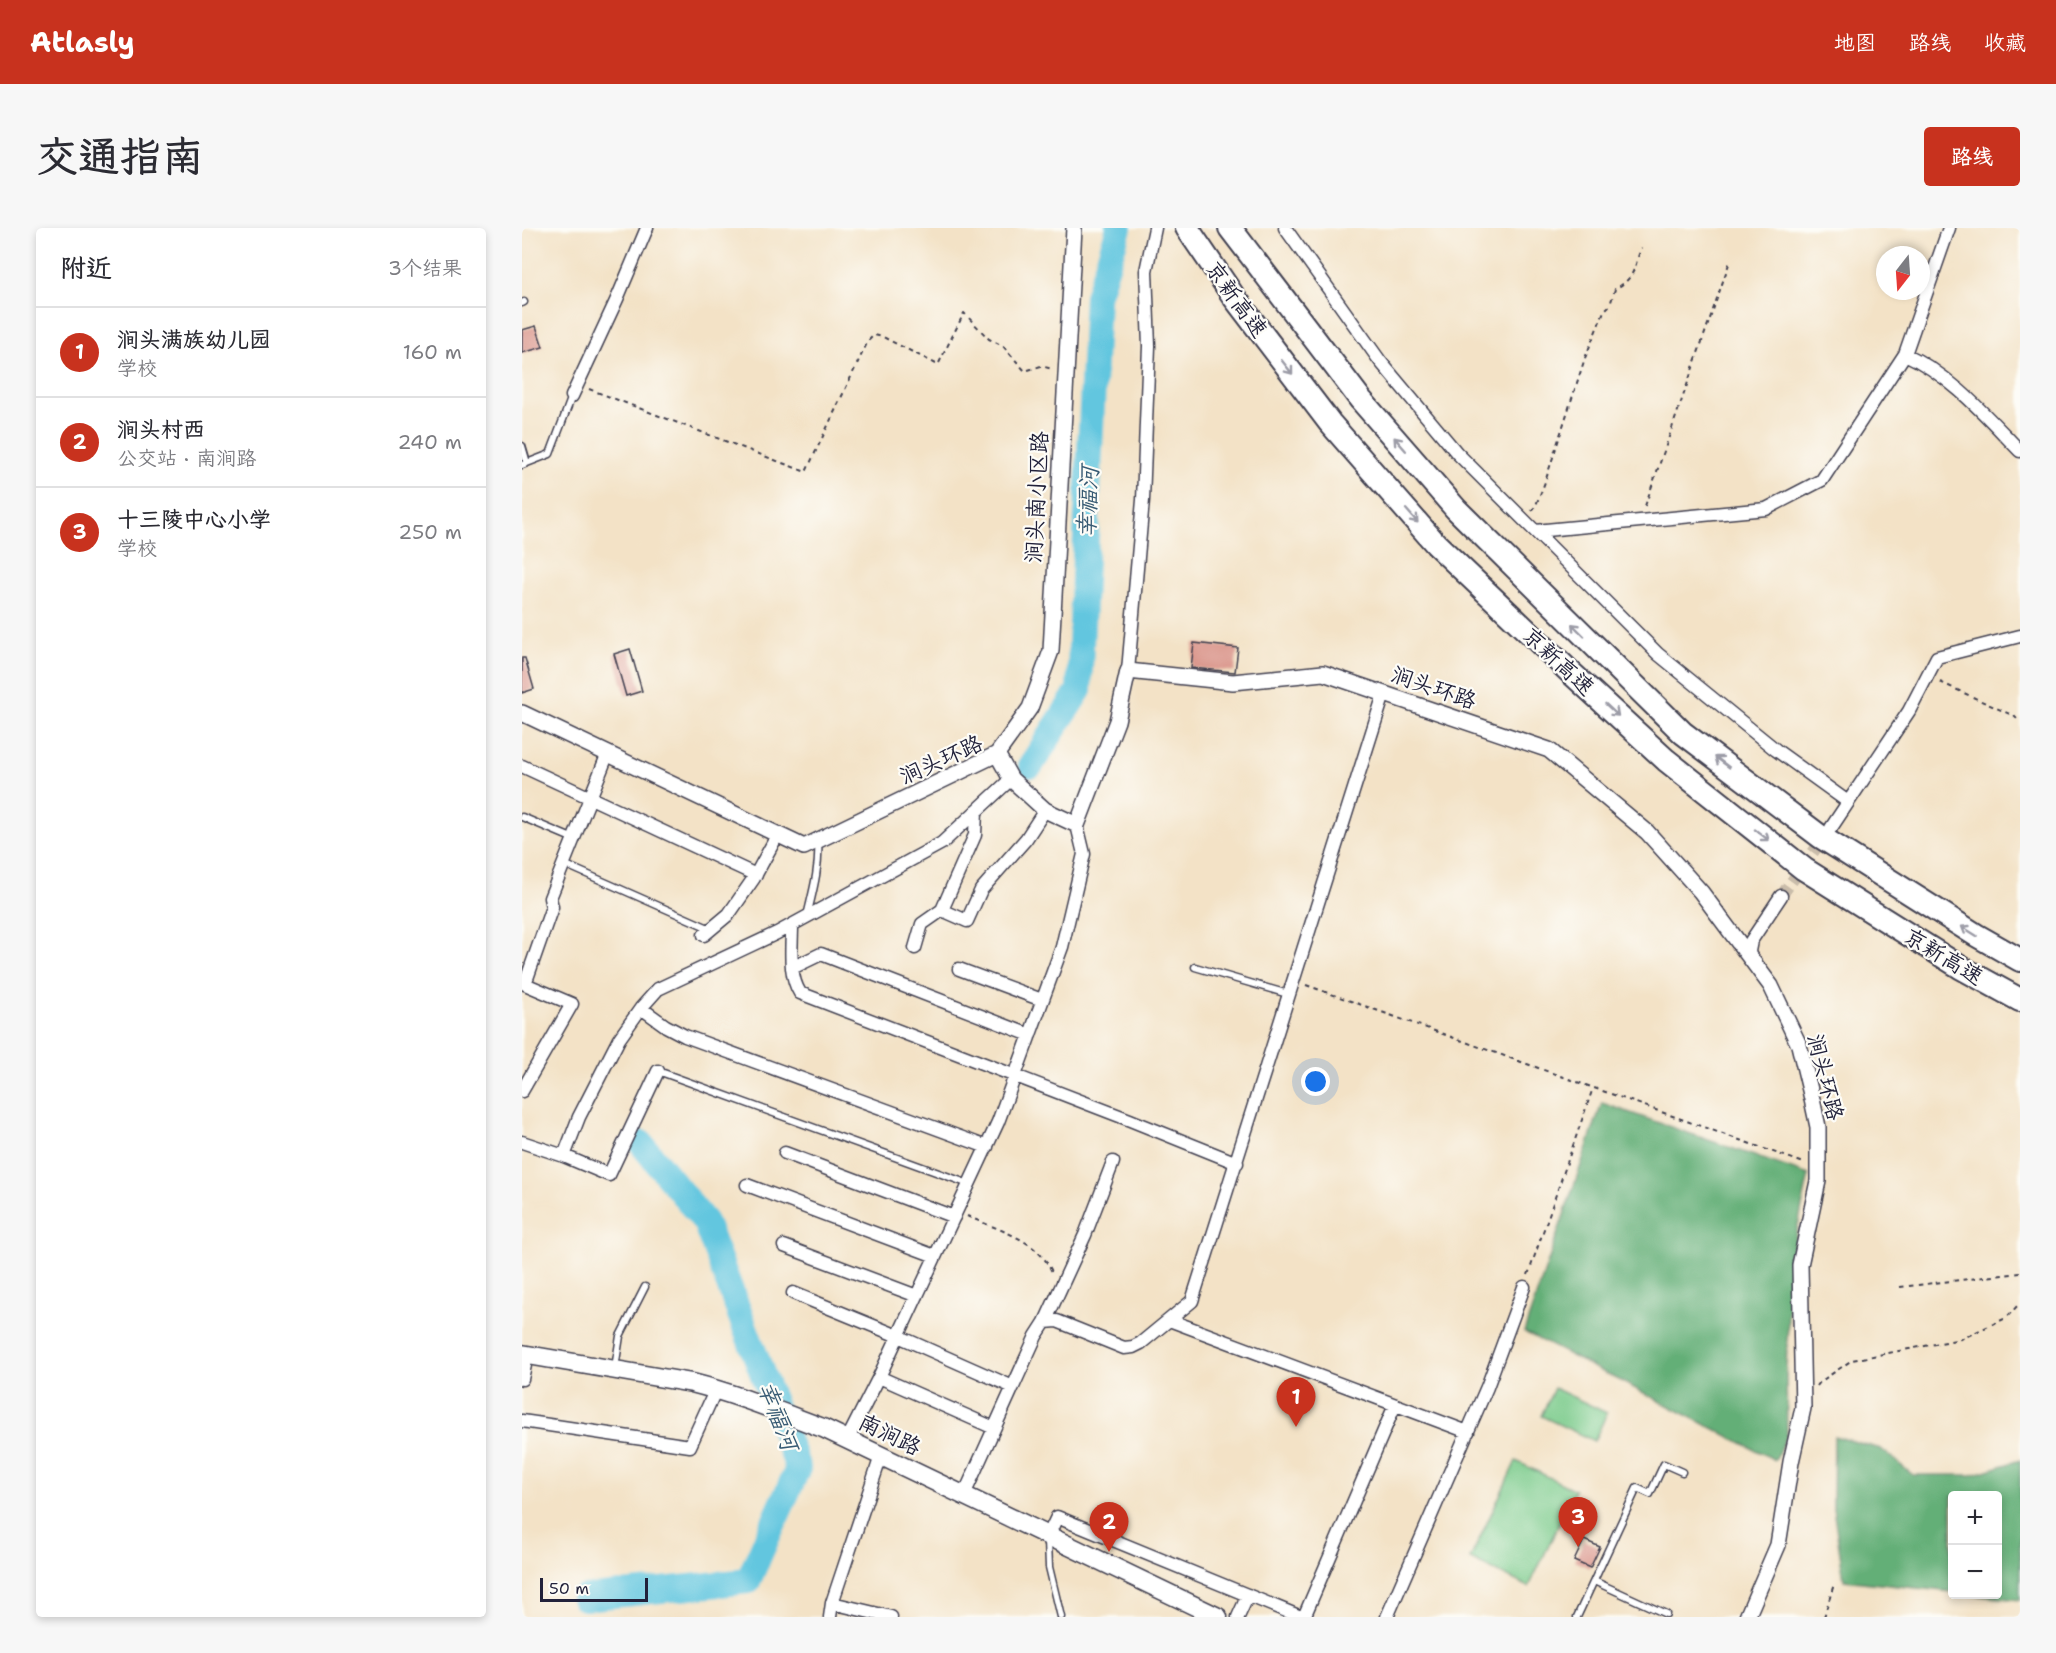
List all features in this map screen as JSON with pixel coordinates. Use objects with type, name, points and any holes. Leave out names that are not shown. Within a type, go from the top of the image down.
[{"type":"highway","name":"京新高速","points":[[1230,228],[1361,400],[1456,509],[1683,733],[1821,837],[1976,935],[2020,960]]},
{"type":"highway","name":"京新高速","points":[[1189,231],[1233,297],[1330,423],[1436,544],[1568,670],[1666,760],[1804,869],[1960,967],[2020,1000]]},
{"type":"main road","name":"南涧路","points":[[525,1355],[692,1383],[716,1389],[823,1428],[1218,1617]]},
{"type":"street","points":[[575,390],[647,228]]},
{"type":"street","name":"涧头南小区路","points":[[997,754],[1030,708],[1051,651],[1074,228]]},
{"type":"street","points":[[847,1440],[987,1147],[1062,947],[1084,855],[1077,825],[1117,721],[1128,670],[1143,500],[1149,346],[1146,271],[1155,228]]},
{"type":"street","points":[[1285,228],[1380,361],[1457,453],[1658,654],[1776,750],[1848,802]]},
{"type":"street","points":[[1535,531],[1766,509],[1822,480],[1905,354],[1949,228]]},
{"type":"street","points":[[1905,354],[1926,363],[1977,406],[2020,451]]},
{"type":"street","points":[[1831,828],[1910,711],[1937,657],[2020,636]]},
{"type":"street","name":"涧头环路","points":[[1128,670],[1233,682],[1323,673],[1549,750],[1647,832],[1701,892],[1771,986],[1799,1045],[1818,1127],[1818,1181],[1800,1264],[1803,1408],[1791,1462],[1778,1545],[1748,1617]]},
{"type":"street","points":[[1045,1322],[1057,1321],[1124,1348],[1133,1347],[1192,1301],[1384,694]]},
{"type":"street","name":"涧头环路","points":[[522,713],[804,847],[819,847],[997,754],[1011,779],[1045,810],[1077,825]]},
{"type":"street","points":[[522,1091],[572,1004],[523,983],[552,907],[550,898],[608,753]]},
{"type":"street","points":[[522,766],[756,875]]},
{"type":"street","points":[[564,1156],[579,1117],[619,1039],[658,989],[792,925],[942,843],[1011,779]]},
{"type":"street","points":[[942,910],[966,921],[981,890],[1026,839],[1045,810]]},
{"type":"street","points":[[915,948],[922,924],[942,910],[975,835],[975,812]]},
{"type":"street","points":[[708,932],[729,914],[756,875],[778,834]]},
{"type":"street","points":[[1748,956],[1751,941],[1781,896]]},
{"type":"street","points":[[792,925],[792,968],[800,993],[1237,1163]]},
{"type":"street","points":[[792,968],[821,954],[1029,1035]]},
{"type":"street","points":[[959,969],[1042,1000]]},
{"type":"street","points":[[641,1008],[685,1036],[987,1147]]},
{"type":"street","points":[[522,1142],[564,1156],[609,1175],[658,1071]]},
{"type":"street","points":[[785,1154],[955,1214]]},
{"type":"street","points":[[964,1495],[1036,1335],[1045,1322],[1086,1235],[1113,1162]]},
{"type":"street","points":[[747,1185],[936,1256]]},
{"type":"street","points":[[784,1246],[917,1296]]},
{"type":"street","points":[[1387,1617],[1488,1387],[1524,1287]]},
{"type":"street","points":[[793,1293],[1013,1387]]},
{"type":"street","points":[[1169,1320],[1468,1432]]},
{"type":"street","points":[[522,1379],[525,1355]]},
{"type":"street","points":[[879,1377],[994,1428]]},
{"type":"street","points":[[522,1421],[690,1446],[716,1389]]},
{"type":"street","points":[[1048,1536],[1057,1517],[1303,1617],[1395,1405]]},
{"type":"street","points":[[830,1617],[832,1603],[881,1456]]},
{"type":"street","points":[[1238,1617],[1248,1595]]},
{"type":"street","points":[[832,1603],[886,1616]]},
{"type":"lane","points":[[522,446],[524,464],[550,454],[575,390]]},
{"type":"lane","points":[[522,817],[574,839]]},
{"type":"lane","points":[[806,917],[814,887],[819,847]]},
{"type":"lane","points":[[564,864],[708,932]]},
{"type":"lane","points":[[1196,967],[1288,994]]},
{"type":"lane","points":[[658,1071],[969,1184]]},
{"type":"lane","points":[[614,1371],[620,1336],[645,1287]]},
{"type":"lane","points":[[1577,1617],[1637,1488],[1650,1494],[1664,1464],[1682,1472]]},
{"type":"lane","points":[[1048,1536],[1049,1567],[1061,1617]]},
{"type":"lane","points":[[1594,1581],[1666,1614]]},
{"type":"path","points":[[1525,520],[1536,505],[1545,482],[1585,358],[1604,311],[1610,305],[1615,289],[1627,283],[1641,248]]},
{"type":"path","points":[[1640,520],[1730,261]]},
{"type":"path","points":[[575,390],[806,472],[868,341],[874,335],[883,337],[938,365],[964,313],[989,339],[1003,346],[1025,371],[1041,366],[1066,373]]},
{"type":"path","points":[[1927,677],[1956,688],[2014,716],[2020,722]]},
{"type":"path","points":[[1292,981],[1818,1168]]},
{"type":"path","points":[[1524,1287],[1593,1088]]},
{"type":"path","points":[[955,1214],[1031,1244],[1049,1264],[1060,1290]]},
{"type":"path","points":[[1900,1287],[2020,1273]]},
{"type":"path","points":[[1803,1408],[1820,1382],[1852,1360],[1961,1339],[2006,1318],[2020,1303]]},
{"type":"path","points":[[1824,1617],[1834,1584]]},
{"type":"green space","points":[[1602,1103],[1809,1175],[1790,1262],[1786,1372],[1787,1435],[1775,1460],[1524,1332]]},
{"type":"green space","points":[[1554,1388],[1607,1413],[1594,1441],[1541,1416]]},
{"type":"green space","points":[[1834,1436],[1881,1449],[1913,1475],[1972,1475],[2020,1460],[2020,1600],[2002,1598],[2002,1491],[1948,1491],[1948,1592],[1844,1580],[1833,1508]]},
{"type":"green space","points":[[1516,1461],[1575,1490],[1529,1587],[1470,1559]]},
{"type":"building","points":[[536,326],[543,347],[522,353],[522,330]]},
{"type":"building","points":[[1194,643],[1238,648],[1235,672],[1191,668]]},
{"type":"building","points":[[630,649],[642,691],[626,696],[614,654]]},
{"type":"building","points":[[522,658],[525,658],[534,689],[522,693]]},
{"type":"building","points":[[1584,1540],[1600,1547],[1590,1568],[1574,1561]]},
{"type":"waterway","name":"幸福河","points":[[1031,765],[1079,690],[1097,297],[1119,228]]},
{"type":"waterway","name":"幸福河","points":[[584,1598],[748,1581],[798,1468],[705,1222],[641,1143]]},
{"type":"tunnel","points":[[1781,896],[1825,836]]},
{"type":"place","name":"涧头满族幼儿园","points":[[1296,1427]]},
{"type":"place","name":"十三陵中心小学","points":[[1578,1547]]},
{"type":"place","name":"涧头村西","points":[[1109,1552]]}]
